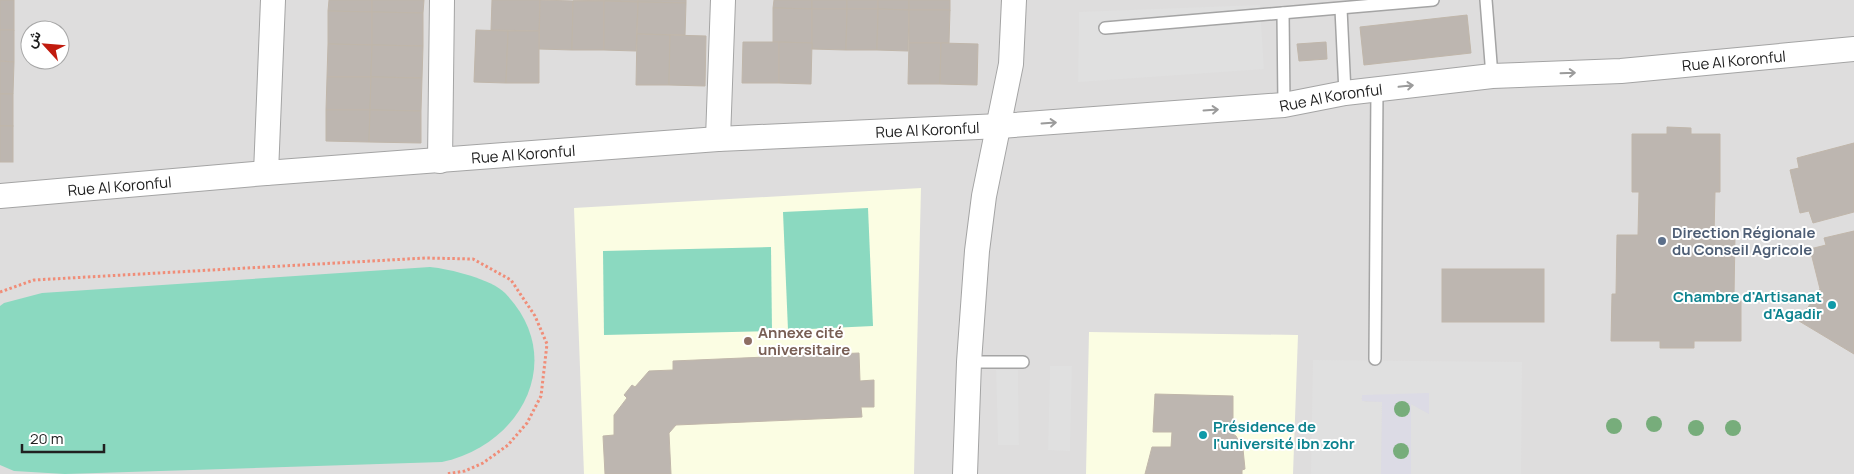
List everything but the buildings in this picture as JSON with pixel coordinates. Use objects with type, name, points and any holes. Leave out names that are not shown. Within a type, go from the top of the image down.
[{"type":"street","points":[[266,173],[273,0]]},
{"type":"street","points":[[440,161],[442,0]]},
{"type":"street","points":[[718,139],[723,0]]},
{"type":"street","points":[[965,474],[969,362],[983,205],[1011,64],[1014,0]]},
{"type":"street","name":"Rue Al Koronful","points":[[0,196],[266,173],[718,139],[1000,126],[1284,105],[1345,93],[1492,76],[1621,71],[1854,49]]},
{"type":"lane","points":[[1105,28],[1284,14],[1317,5],[1341,9],[1381,2],[1433,0]]},
{"type":"lane","points":[[1486,0],[1492,76]]},
{"type":"lane","points":[[1341,9],[1345,93]]},
{"type":"lane","points":[[1284,14],[1284,105]]},
{"type":"lane","points":[[1375,360],[1377,89]]},
{"type":"lane","points":[[969,362],[1023,362]]},
{"type":"path","points":[[0,292],[34,280],[425,258],[473,259],[511,280],[535,316],[547,344],[541,396],[527,424],[508,445],[483,463],[465,471],[446,474]]},
{"type":"shaded area","points":[[0,0],[1854,0],[1854,474],[0,474]]},
{"type":"shaded area","points":[[1260,5],[1264,69],[1078,82],[1079,12]]},
{"type":"shaded area","name":"Annexe cité universitaire","points":[[921,188],[914,474],[584,474],[574,208]]},
{"type":"shaded area","points":[[1089,332],[1298,335],[1293,474],[1086,474]]},
{"type":"shaded area","points":[[1313,360],[1522,362],[1521,474],[1411,474],[1411,404],[1429,414],[1429,393],[1361,398],[1365,402],[1382,402],[1381,474],[1311,474]]},
{"type":"shaded area","points":[[1050,366],[1072,366],[1070,451],[1048,450]]},
{"type":"shaded area","points":[[996,370],[1018,370],[1019,445],[998,445]]},
{"type":"shaded area","points":[[1429,393],[1429,414],[1411,404],[1411,474],[1381,474],[1382,402],[1362,401],[1362,395]]},
{"type":"green space","points":[[868,208],[873,326],[788,330],[783,212]]},
{"type":"green space","points":[[771,247],[772,331],[604,335],[603,251]]},
{"type":"green space","points":[[430,267],[480,279],[499,288],[524,318],[533,344],[534,371],[527,396],[514,418],[494,438],[470,453],[442,462],[65,474],[14,471],[0,465],[0,306],[4,303],[42,293]]},
{"type":"place","name":"Direction Régionale du Conseil Agricole","points":[[1662,241]]},
{"type":"place","name":"Chambre d'Artisanat d'Agadir","points":[[1832,305]]},
{"type":"place","name":"Annexe cité universitaire","points":[[748,341]]},
{"type":"place","name":"Présidence de l'université ibn zohr","points":[[1203,435]]}]
